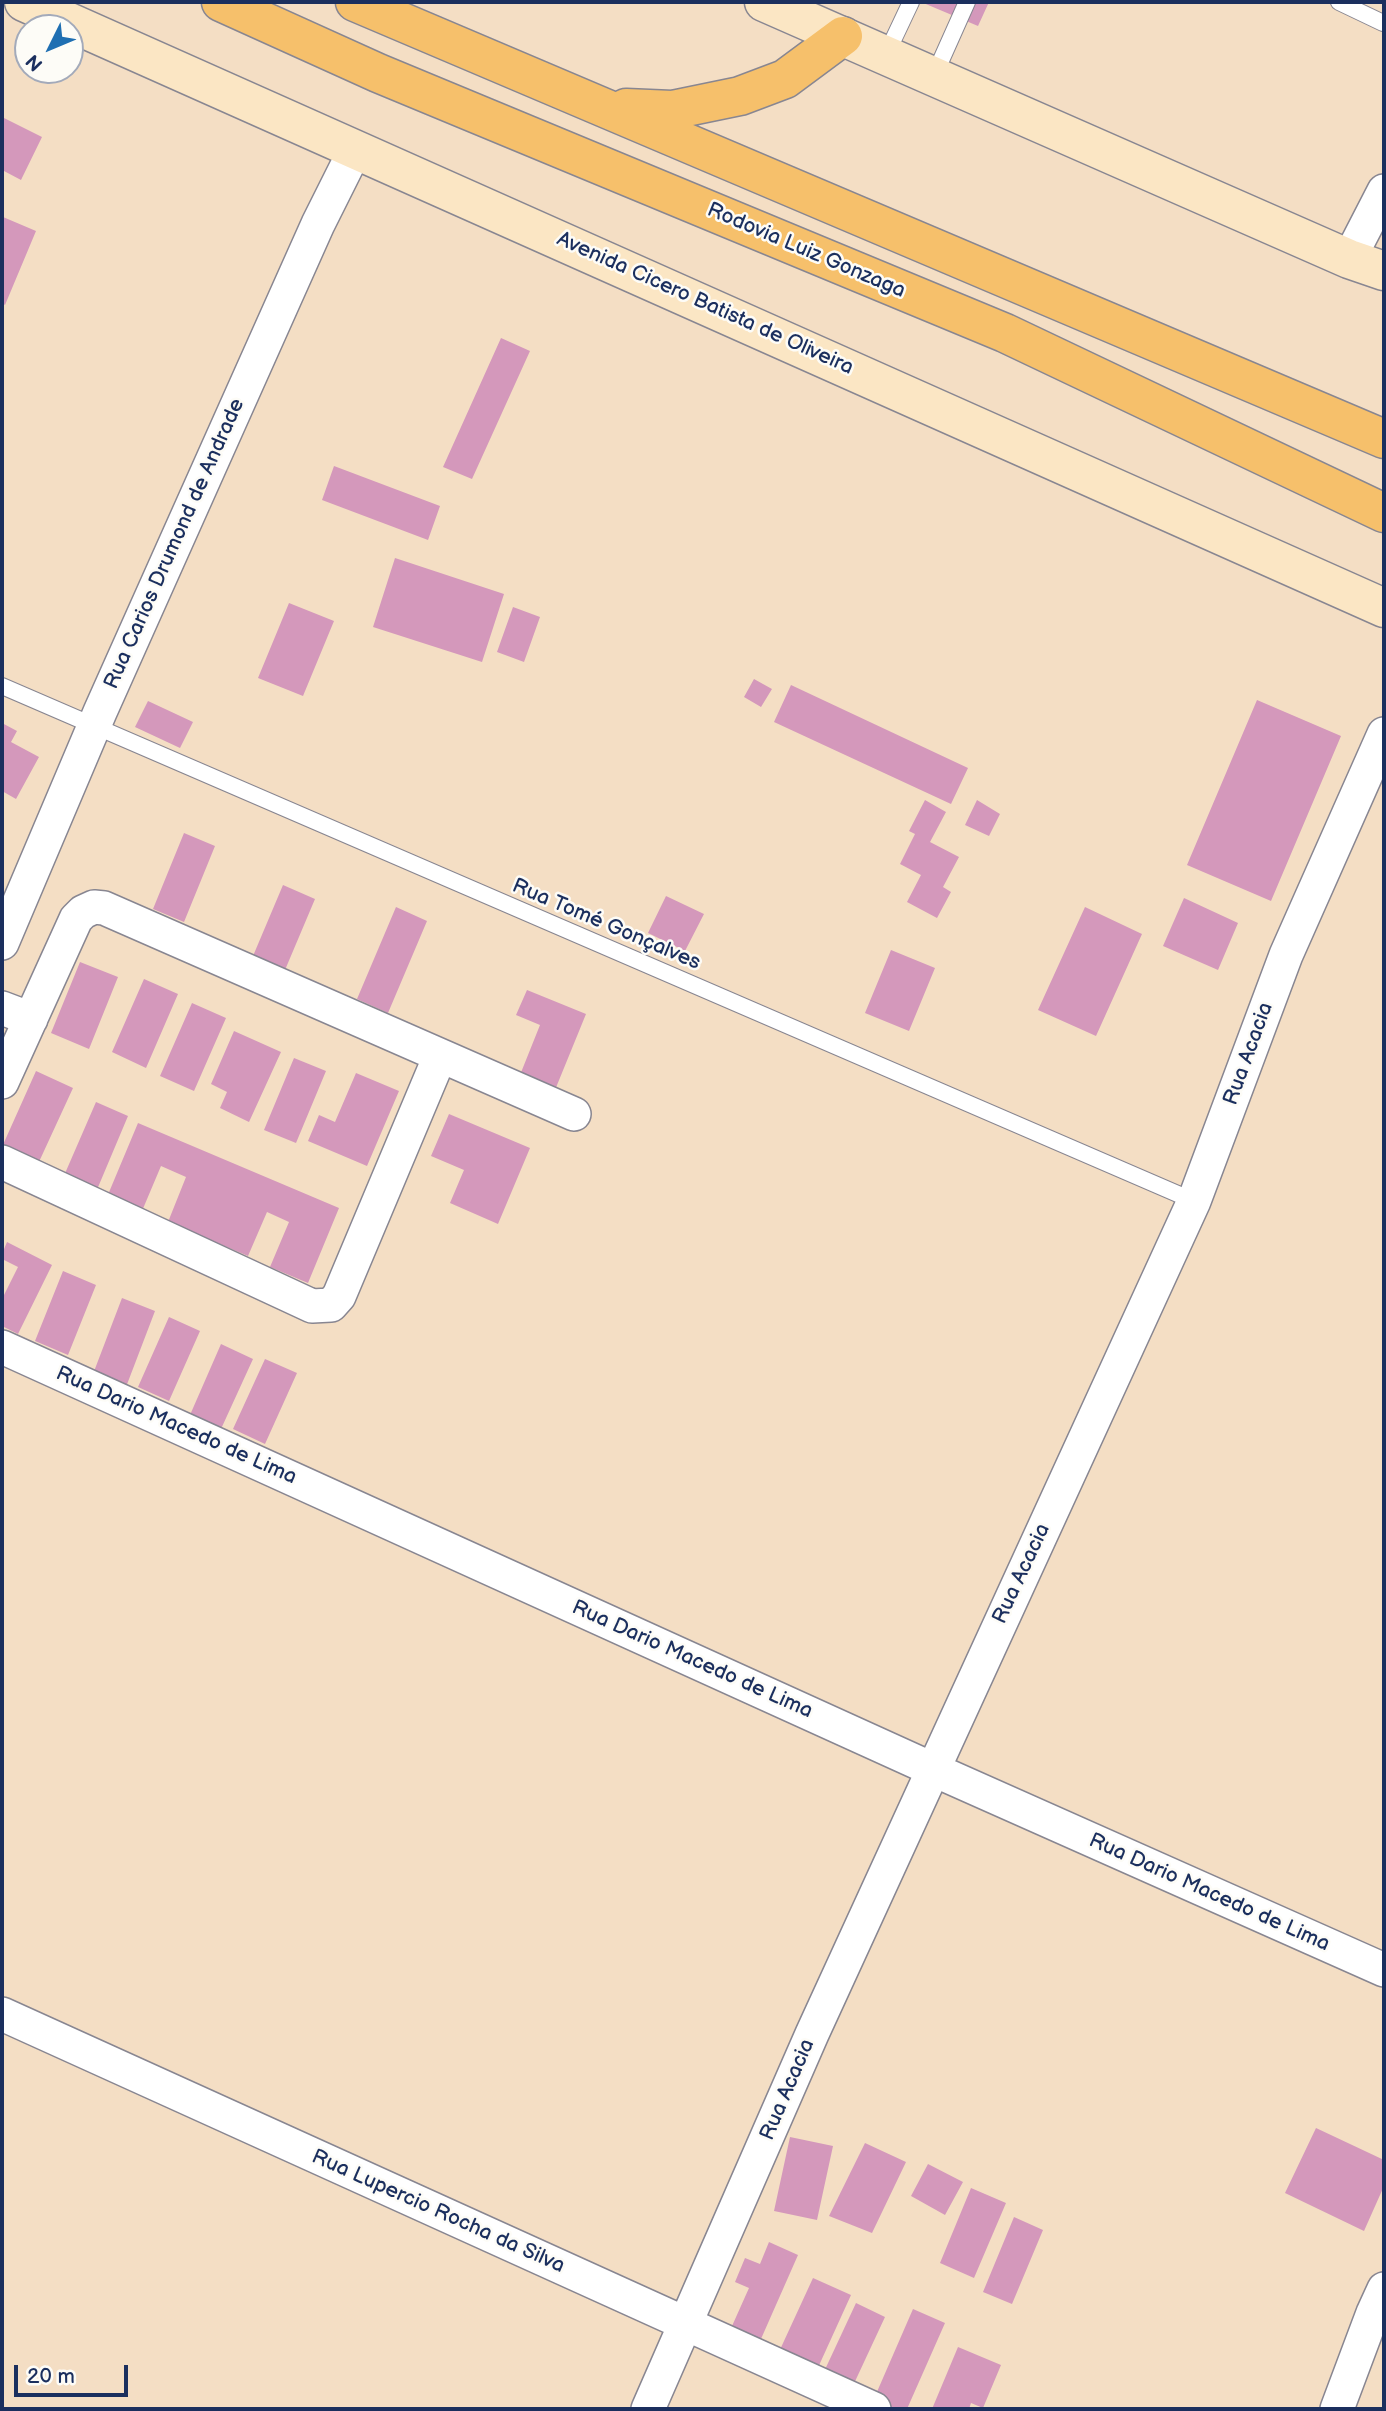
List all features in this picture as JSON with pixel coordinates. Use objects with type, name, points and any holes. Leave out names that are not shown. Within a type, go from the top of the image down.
[{"type":"highway","name":"Rodovia Luiz Gonzaga","points":[[221,2],[391,79],[1005,334],[1384,513]]},
{"type":"highway","points":[[355,2],[1384,439]]},
{"type":"highway","points":[[600,106],[672,110],[740,96],[785,79],[843,36]]},
{"type":"main road","name":"Avenida Cicero Batista de Oliveira","points":[[24,2],[1384,608]]},
{"type":"main road","points":[[764,2],[1349,259],[1384,271]]},
{"type":"main road","points":[[1349,259],[1384,287]]},
{"type":"street","name":"Rua Carios Drumond de Andrade","points":[[2,943],[93,728],[318,224],[356,148]]},
{"type":"street","points":[[1349,259],[1384,191]]},
{"type":"street","name":"Rua Acacia","points":[[648,2409],[812,2034],[1194,1201],[1286,955],[1384,734]]},
{"type":"street","points":[[2,1082],[16,1014],[76,919],[94,907],[104,908],[573,1114]]},
{"type":"street","points":[[2,1162],[312,1306],[331,1305],[339,1296],[440,1056]]},
{"type":"street","name":"Rua Dario Macedo de Lima","points":[[2,1347],[932,1769],[1384,1970]]},
{"type":"street","name":"Rua Lupercio Rocha da Silva","points":[[2,2014],[874,2409]]},
{"type":"street","points":[[1337,2409],[1380,2306]]},
{"type":"lane","points":[[886,55],[911,2]]},
{"type":"lane","points":[[934,76],[967,2]]},
{"type":"lane","points":[[1339,2],[1383,23]]},
{"type":"lane","name":"Rua Tomé Gonçalves","points":[[2,687],[1194,1201]]},
{"type":"building","points":[[921,2],[989,2],[978,26]]},
{"type":"building","points":[[2,117],[42,137],[21,180],[4,171],[2,176]]},
{"type":"building","points":[[3,217],[36,231],[5,305],[2,303]]},
{"type":"building","points":[[501,338],[530,351],[472,479],[443,467]]},
{"type":"building","points":[[334,466],[440,506],[428,540],[322,500]]},
{"type":"building","points":[[395,558],[504,594],[482,662],[373,627]]},
{"type":"building","points":[[289,603],[334,621],[303,696],[258,678]]},
{"type":"building","points":[[513,607],[540,617],[524,662],[497,652]]},
{"type":"building","points":[[754,679],[772,689],[761,707],[744,697]]},
{"type":"building","points":[[791,685],[968,768],[951,804],[774,722]]},
{"type":"building","points":[[1257,700],[1341,736],[1271,901],[1187,865]]},
{"type":"building","points":[[148,701],[193,722],[180,748],[135,727]]},
{"type":"building","points":[[2,723],[17,731],[11,742],[39,757],[16,799],[2,791]]},
{"type":"building","points":[[925,800],[946,812],[930,842],[959,857],[943,887],[951,892],[937,918],[907,902],[921,875],[900,864],[915,834],[909,831]]},
{"type":"building","points":[[977,800],[1000,814],[989,836],[965,825]]},
{"type":"building","points":[[184,833],[215,846],[184,922],[153,909]]},
{"type":"building","points":[[283,885],[315,899],[285,970],[253,956]]},
{"type":"building","points":[[666,896],[704,914],[685,951],[648,933]]},
{"type":"building","points":[[1184,898],[1238,923],[1218,970],[1163,946]]},
{"type":"building","points":[[396,907],[427,921],[388,1013],[357,999]]},
{"type":"building","points":[[1085,907],[1142,934],[1096,1036],[1038,1010]]},
{"type":"building","points":[[891,950],[935,968],[909,1031],[865,1013]]},
{"type":"building","points":[[80,962],[118,977],[89,1049],[51,1033]]},
{"type":"building","points":[[144,979],[178,994],[146,1068],[112,1052]]},
{"type":"building","points":[[527,990],[586,1014],[555,1090],[520,1075],[540,1025],[516,1015]]},
{"type":"building","points":[[192,1003],[226,1018],[194,1091],[160,1076]]},
{"type":"building","points":[[234,1031],[281,1052],[249,1122],[220,1108],[227,1092],[211,1084]]},
{"type":"building","points":[[294,1058],[326,1071],[296,1143],[264,1130]]},
{"type":"building","points":[[36,1071],[73,1088],[38,1164],[2,1147]]},
{"type":"building","points":[[356,1073],[399,1091],[367,1166],[308,1141],[319,1115],[335,1122]]},
{"type":"building","points":[[96,1102],[128,1116],[96,1192],[63,1178]]},
{"type":"building","points":[[449,1114],[530,1148],[498,1224],[450,1203],[464,1170],[431,1156]]},
{"type":"building","points":[[138,1123],[339,1208],[308,1283],[270,1267],[289,1222],[267,1212],[248,1256],[168,1222],[186,1177],[161,1166],[142,1211],[107,1197]]},
{"type":"building","points":[[7,1242],[52,1265],[18,1334],[2,1326],[2,1299],[18,1267],[2,1259]]},
{"type":"building","points":[[63,1271],[96,1285],[68,1355],[35,1341]]},
{"type":"building","points":[[122,1298],[155,1311],[126,1387],[93,1374]]},
{"type":"building","points":[[169,1317],[200,1331],[169,1401],[138,1387]]},
{"type":"building","points":[[221,1344],[253,1359],[221,1429],[190,1415]]},
{"type":"building","points":[[265,1359],[297,1373],[265,1444],[233,1429]]},
{"type":"building","points":[[1316,2128],[1384,2160],[1384,2186],[1364,2231],[1285,2193]]},
{"type":"building","points":[[790,2137],[833,2146],[817,2220],[774,2211]]},
{"type":"building","points":[[865,2143],[906,2162],[872,2233],[829,2216]]},
{"type":"building","points":[[928,2164],[963,2182],[945,2215],[911,2196]]},
{"type":"building","points":[[971,2188],[1006,2203],[974,2278],[940,2263]]},
{"type":"building","points":[[1014,2217],[1043,2230],[1012,2304],[983,2292]]},
{"type":"building","points":[[769,2242],[798,2255],[757,2348],[728,2335],[749,2288],[735,2282],[745,2258],[760,2264]]},
{"type":"building","points":[[813,2278],[851,2295],[816,2372],[778,2354]]},
{"type":"building","points":[[856,2303],[885,2317],[851,2390],[822,2376]]},
{"type":"building","points":[[913,2309],[945,2323],[907,2409],[892,2409],[873,2401]]},
{"type":"building","points":[[958,2347],[1001,2365],[983,2408],[971,2403],[969,2409],[932,2409]]}]
